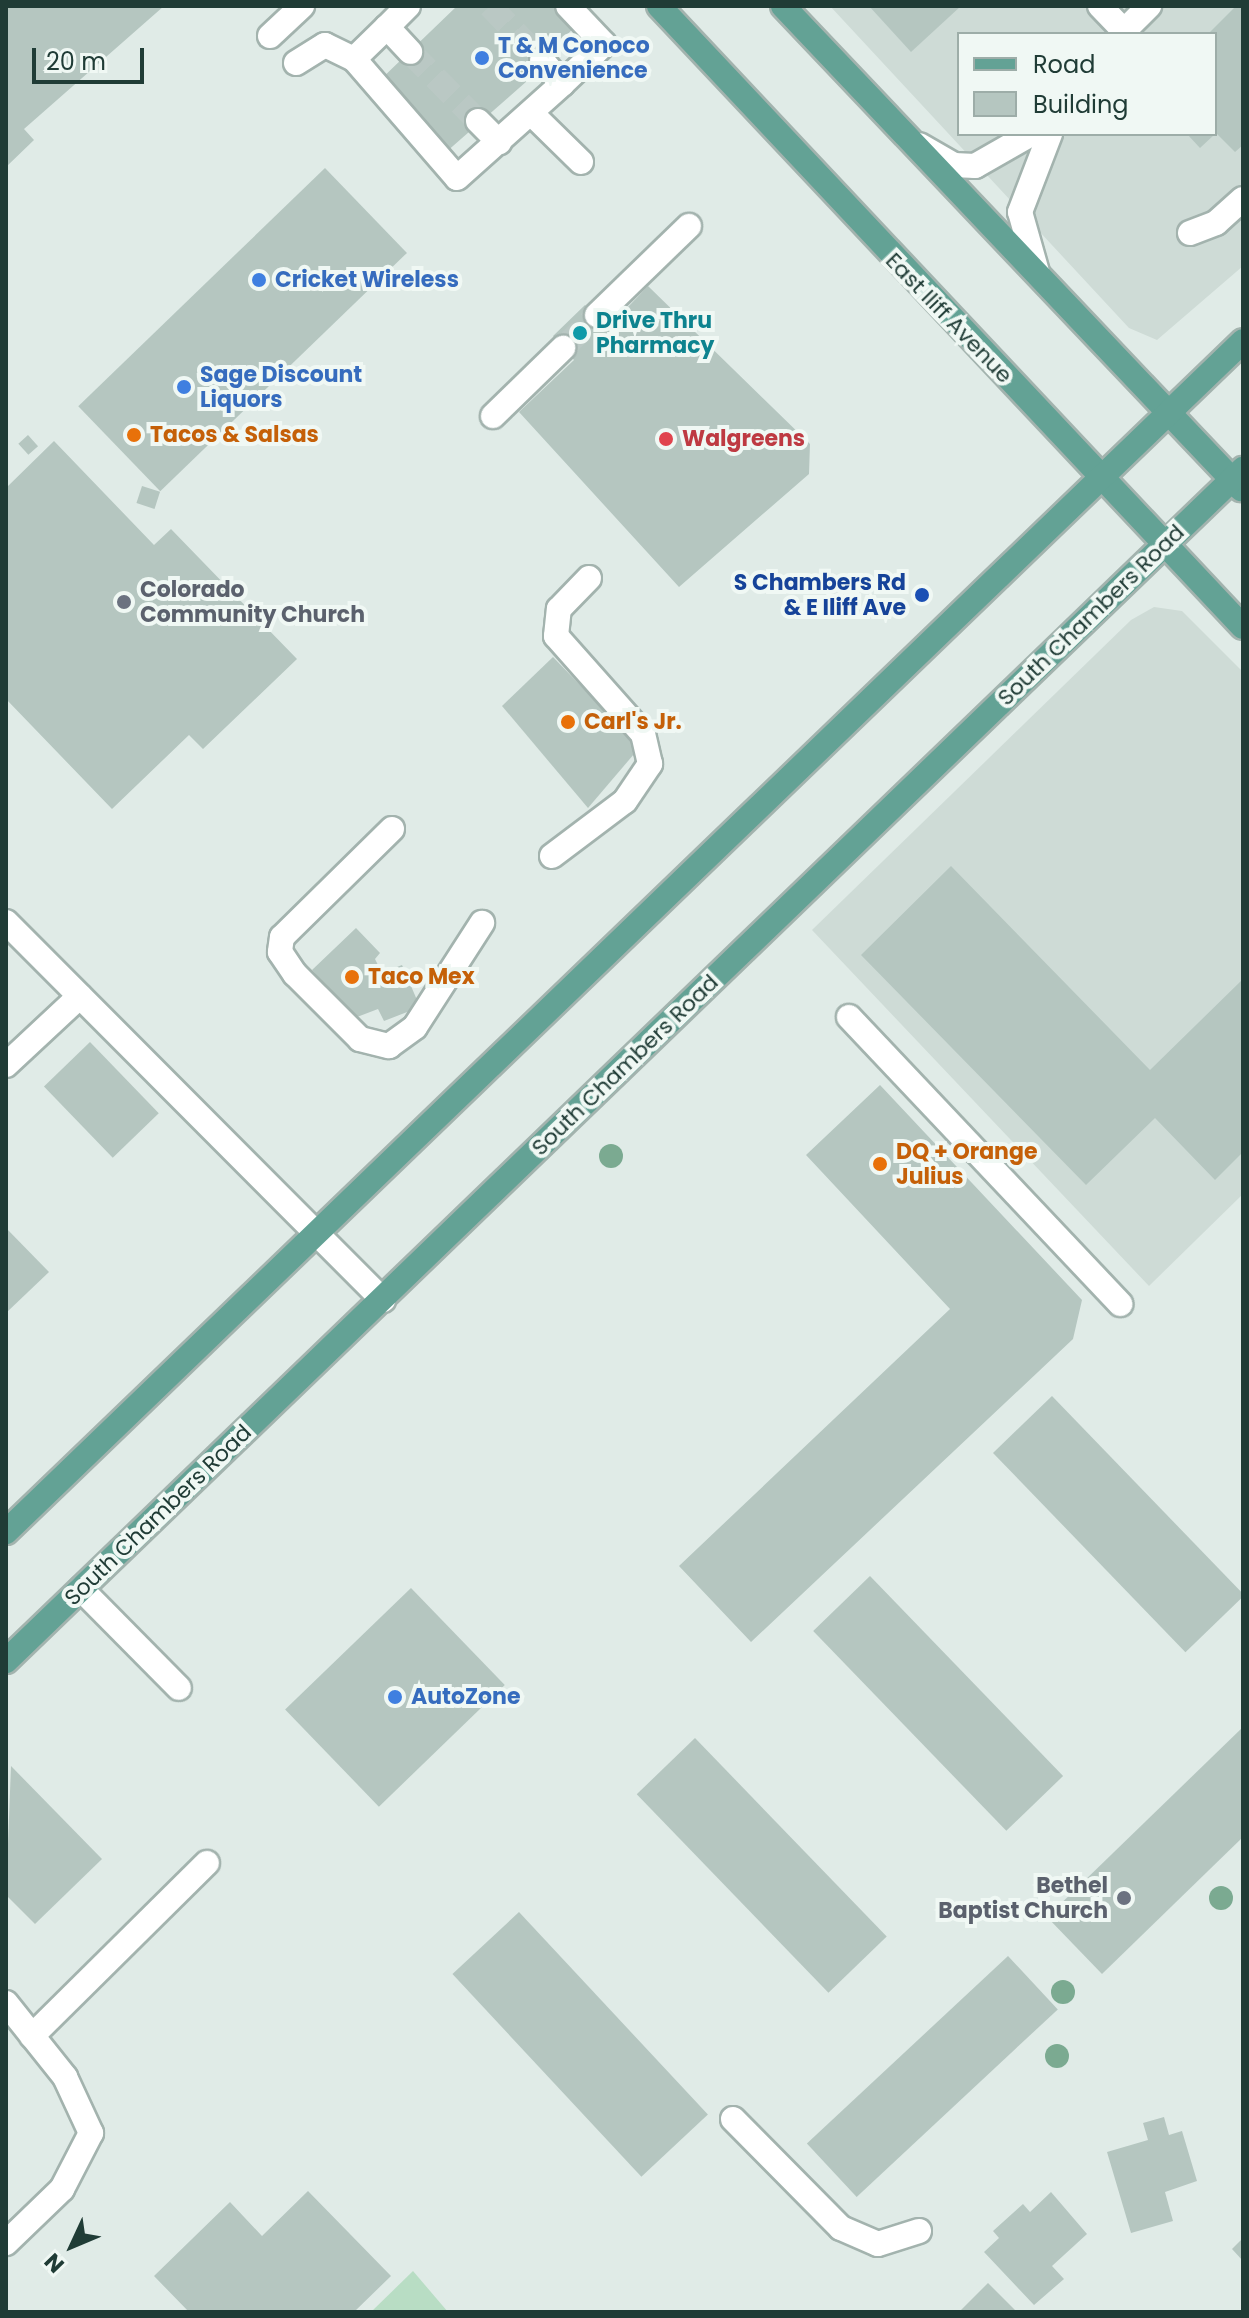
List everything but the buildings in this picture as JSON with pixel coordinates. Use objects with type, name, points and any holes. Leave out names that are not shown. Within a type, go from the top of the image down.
[{"type":"main road","name":"East Iliff Avenue","points":[[659,6],[1243,627]]},
{"type":"main road","points":[[783,6],[894,128],[1167,414],[1239,480]]},
{"type":"main road","points":[[6,1532],[1243,341]]},
{"type":"main road","name":"South Chambers Road","points":[[6,1661],[1165,544],[1239,480]]},
{"type":"lane","points":[[270,36],[302,6]]},
{"type":"lane","points":[[354,59],[408,6]]},
{"type":"lane","points":[[296,63],[325,45],[354,59],[457,178],[604,44],[568,6]]},
{"type":"lane","points":[[1100,6],[1122,32],[1149,6]]},
{"type":"lane","points":[[387,27],[410,52]]},
{"type":"lane","points":[[542,60],[562,84]]},
{"type":"lane","points":[[531,113],[581,162]]},
{"type":"lane","points":[[478,121],[499,142]]},
{"type":"lane","points":[[894,128],[954,165],[975,166],[1028,136]]},
{"type":"lane","points":[[1043,285],[1020,212],[1049,136]]},
{"type":"lane","points":[[1190,233],[1216,223],[1243,199]]},
{"type":"lane","points":[[597,315],[689,226]]},
{"type":"lane","points":[[493,416],[563,348]]},
{"type":"lane","points":[[552,856],[625,801],[650,764],[643,734],[556,636],[559,609],[589,578]]},
{"type":"lane","points":[[392,829],[282,937],[283,960],[304,984],[360,1039],[396,1044],[420,1020],[482,923]]},
{"type":"lane","points":[[6,922],[184,1107],[316,1231],[383,1300]]},
{"type":"lane","points":[[6,1065],[80,996]]},
{"type":"lane","points":[[849,1017],[1120,1304]]},
{"type":"lane","points":[[81,1589],[179,1688]]},
{"type":"lane","points":[[32,2036],[207,1863]]},
{"type":"lane","points":[[6,2003],[65,2077],[91,2133],[62,2189],[6,2243]]},
{"type":"lane","points":[[733,2119],[841,2228],[878,2244],[919,2231]]},
{"type":"shaded area","points":[[830,6],[1243,6],[1243,266],[1157,340],[1129,328]]},
{"type":"shaded area","points":[[1154,607],[1182,611],[1243,672],[1243,1194],[1149,1286],[812,930],[1131,620]]},
{"type":"green space","points":[[413,2271],[448,2312],[371,2312]]},
{"type":"tunnel","points":[[490,6],[542,60]]},
{"type":"tunnel","points":[[410,52],[478,121]]},
{"type":"tunnel","points":[[563,348],[597,315]]},
{"type":"place","name":"T & M Conoco Convenience","points":[[482,58]]},
{"type":"place","name":"Cricket Wireless","points":[[259,280]]},
{"type":"place","name":"Drive Thru Pharmacy","points":[[580,333]]},
{"type":"place","name":"Sage Discount Liquors","points":[[184,387]]},
{"type":"place","name":"Tacos & Salsas","points":[[134,435]]},
{"type":"place","name":"Walgreens","points":[[666,439]]},
{"type":"place","name":"S Chambers Rd & E Iliff Ave","points":[[922,595]]},
{"type":"place","name":"Colorado Community Church","points":[[124,602]]},
{"type":"place","name":"Carl's Jr.","points":[[568,722]]},
{"type":"place","name":"Taco Mex","points":[[352,977]]},
{"type":"place","name":"DQ + Orange Julius","points":[[880,1164]]},
{"type":"place","name":"AutoZone","points":[[395,1697]]},
{"type":"place","name":"Bethel Baptist Church","points":[[1124,1898]]}]
